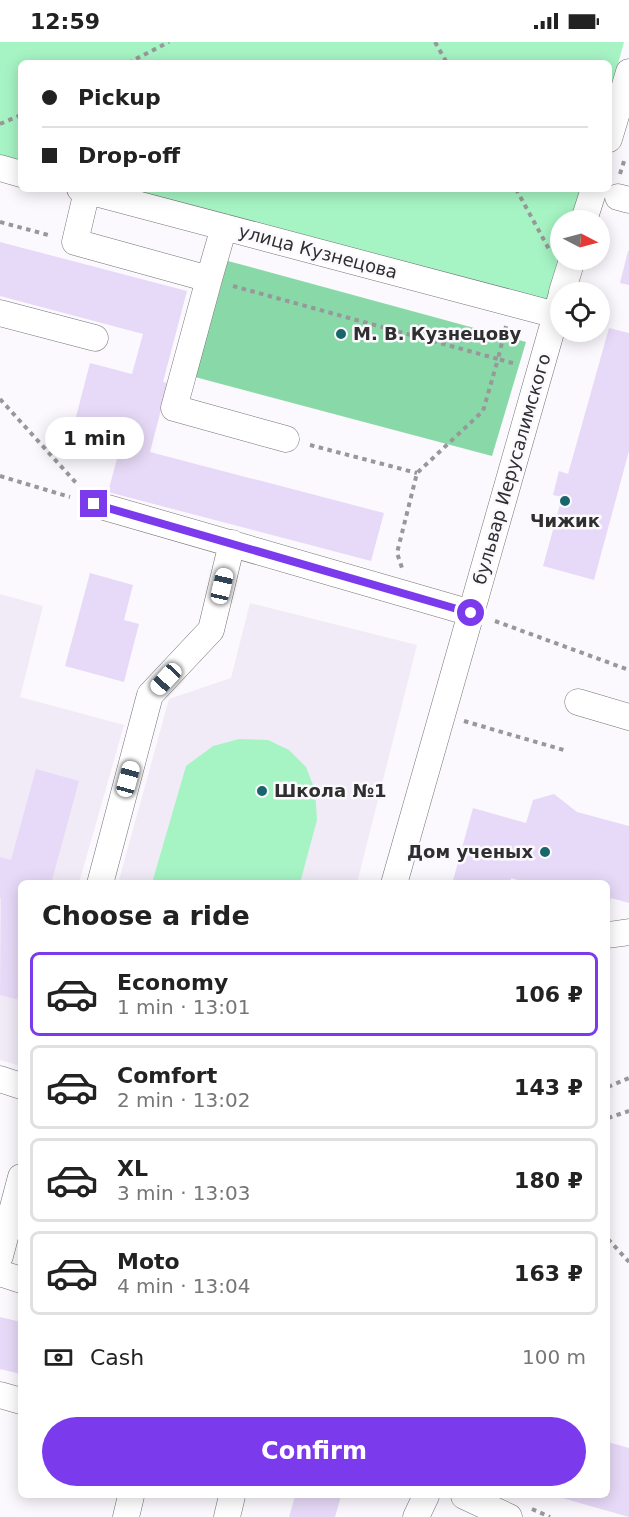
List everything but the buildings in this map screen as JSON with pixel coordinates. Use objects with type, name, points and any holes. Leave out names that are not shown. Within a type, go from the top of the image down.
[{"type":"street","points":[[618,146],[629,72]]},
{"type":"street","points":[[0,168],[18,173]]},
{"type":"street","points":[[83,192],[75,242],[209,279]]},
{"type":"street","name":"улица Кузнецова","points":[[91,192],[512,304],[550,293]]},
{"type":"street","points":[[587,210],[593,192]]},
{"type":"street","points":[[224,226],[174,408],[286,439]]},
{"type":"street","points":[[0,313],[95,338]]},
{"type":"street","name":"бульвар Иерусалимского","points":[[395,880],[550,335]]},
{"type":"street","points":[[94,504],[471,613]]},
{"type":"street","points":[[101,880],[150,695],[211,630],[232,543]]},
{"type":"street","points":[[578,702],[629,717]]},
{"type":"street","points":[[610,934],[629,932]]},
{"type":"street","points":[[0,1079],[18,1085]]},
{"type":"street","points":[[0,1256],[18,1188]]},
{"type":"street","points":[[0,1273],[18,1279]]},
{"type":"street","points":[[0,1395],[18,1400]]},
{"type":"street","points":[[126,1517],[131,1498]]},
{"type":"street","points":[[227,1517],[232,1498]]},
{"type":"street","points":[[416,1517],[425,1498]]},
{"type":"street","points":[[468,1498],[510,1517]]},
{"type":"path","points":[[134,60],[169,42]]},
{"type":"path","points":[[435,42],[445,60]]},
{"type":"path","points":[[0,124],[18,116]]},
{"type":"path","points":[[618,146],[622,191]]},
{"type":"path","points":[[517,192],[560,282]]},
{"type":"path","points":[[0,222],[75,242]]},
{"type":"path","points":[[209,279],[498,358]]},
{"type":"path","points":[[411,595],[397,553],[417,473],[483,411],[512,304]]},
{"type":"path","points":[[0,399],[94,504]]},
{"type":"path","points":[[286,439],[417,473]]},
{"type":"path","points":[[0,476],[94,504]]},
{"type":"path","points":[[471,613],[629,670]]},
{"type":"path","points":[[467,722],[567,751]]},
{"type":"path","points":[[610,1086],[629,1078]]},
{"type":"path","points":[[610,1117],[629,1111]]},
{"type":"path","points":[[610,1241],[629,1262]]},
{"type":"shaded area","points":[[0,594],[43,606],[20,697],[124,725],[80,880],[18,880],[18,1065],[0,1060]]},
{"type":"shaded area","name":"Школа №1","points":[[250,603],[417,645],[358,880],[119,880],[169,699],[231,678]]},
{"type":"green space","points":[[0,42],[624,42],[612,86],[612,60],[18,60],[18,171],[0,166]]},
{"type":"green space","points":[[92,192],[582,192],[578,210],[550,210],[550,270],[561,270],[560,282],[550,282],[550,303]]},
{"type":"green space","points":[[228,261],[526,342],[492,456],[195,377]]},
{"type":"green space","points":[[239,739],[268,740],[289,750],[306,767],[315,790],[317,820],[301,880],[153,880],[186,766],[213,746]]},
{"type":"place","name":"М. В. Кузнецову","points":[[341,334]]},
{"type":"place","name":"Чижик","points":[[565,501]]},
{"type":"place","name":"Школа №1","points":[[262,791]]},
{"type":"place","name":"Дом ученых","points":[[545,852]]},
{"type":"route","points":[[94,504],[471,613]]}]
